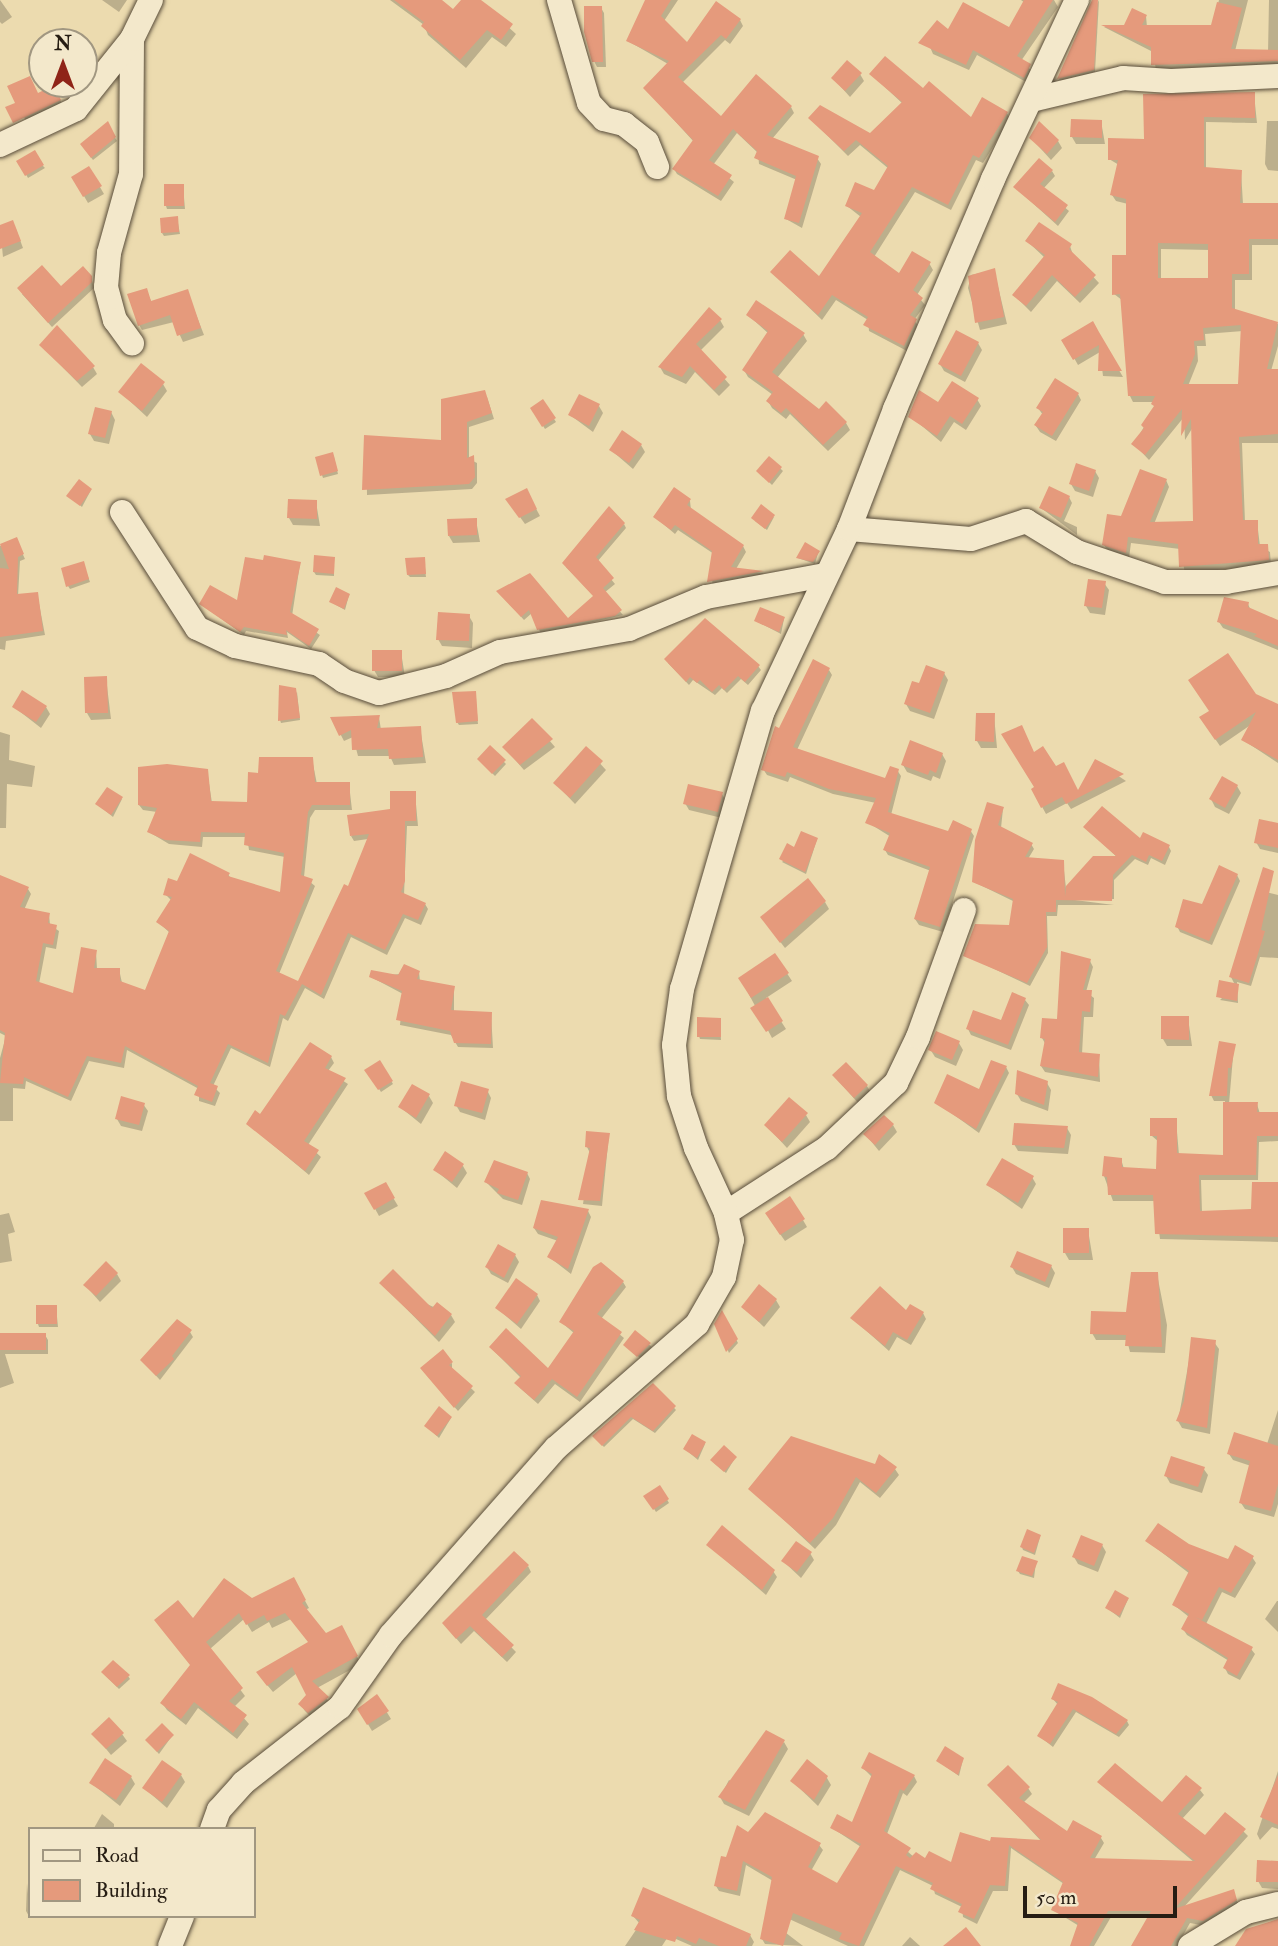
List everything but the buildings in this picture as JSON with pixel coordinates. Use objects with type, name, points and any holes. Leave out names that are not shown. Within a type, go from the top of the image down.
[{"type":"street","points":[[0,145],[76,109],[132,39],[151,0]]},
{"type":"street","points":[[559,0],[589,103],[604,119],[624,124],[647,142],[657,167]]},
{"type":"street","points":[[213,1827],[219,1811],[243,1783],[340,1707],[391,1634],[556,1448],[697,1324],[730,1256],[726,1213],[696,1148],[679,1096],[674,1045],[676,1014],[763,711],[849,529],[900,397],[1077,0]]},
{"type":"street","points":[[132,39],[131,174],[109,253],[106,287],[115,320],[132,343]]},
{"type":"street","points":[[1031,100],[1123,78],[1171,81],[1278,76]]},
{"type":"street","points":[[122,512],[197,628],[234,646],[319,663],[344,681],[379,693],[446,676],[500,652],[629,629],[706,597],[825,575]]},
{"type":"street","points":[[849,529],[971,539],[1026,522],[1077,552],[1165,582],[1226,582],[1278,573]]},
{"type":"street","points":[[726,1213],[827,1148],[896,1083],[919,1037],[964,910]]},
{"type":"street","points":[[1190,1946],[1246,1912],[1278,1904]]},
{"type":"street","points":[[170,1946],[181,1918]]}]
